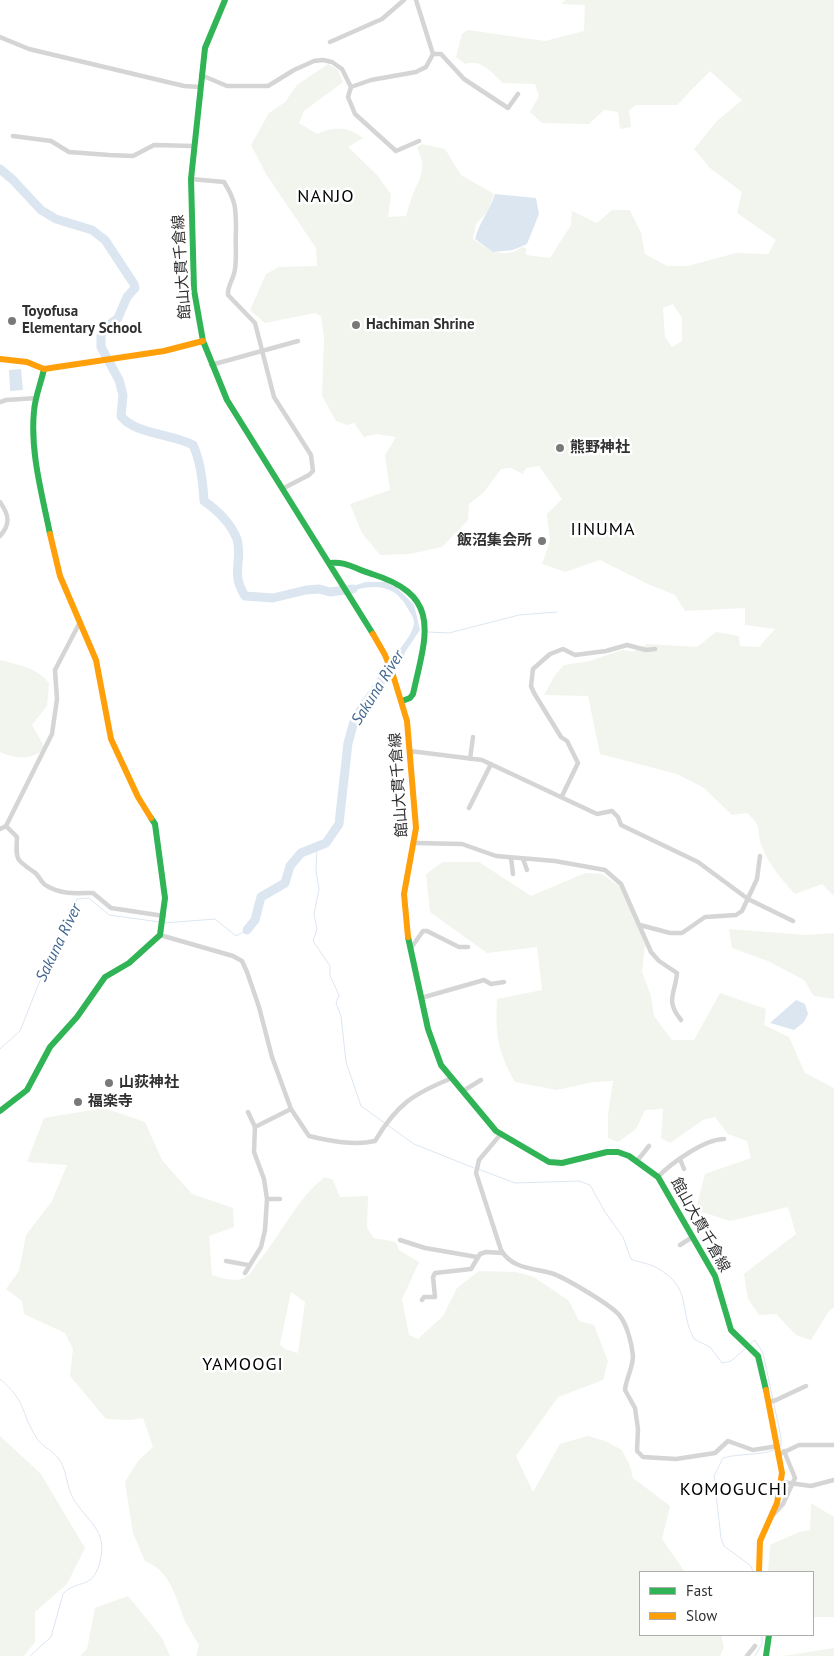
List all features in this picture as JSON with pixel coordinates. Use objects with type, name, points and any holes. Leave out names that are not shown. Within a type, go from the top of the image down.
[{"type":"main road","name":"館山大貫千倉線","points":[[225,0],[208,40],[201,75],[193,146],[191,179],[194,290],[203,341],[210,365],[234,412],[342,584],[387,660],[402,701],[410,752],[415,811],[415,843],[404,894],[405,923],[434,1049],[442,1065],[490,1126],[500,1135],[554,1163],[612,1152],[623,1154],[637,1161],[658,1177],[691,1238],[715,1276],[732,1330],[755,1352],[760,1363],[778,1446],[782,1452],[782,1482],[771,1516],[760,1541],[759,1571]]},
{"type":"main road","points":[[0,359],[27,362],[44,369],[103,362],[164,351],[203,341]]},
{"type":"main road","points":[[0,1111],[27,1090],[50,1047],[73,1022],[96,987],[105,977],[129,963],[161,932],[165,898],[157,829],[126,773],[111,739],[96,660],[57,566],[41,488],[33,429],[36,398],[44,369]]},
{"type":"main road","points":[[329,563],[342,561],[356,569],[389,577],[401,583],[416,599],[426,632],[413,694],[410,698],[402,701]]},
{"type":"main road","points":[[766,1656],[768,1636]]},
{"type":"street","points":[[330,42],[382,19],[404,0]]},
{"type":"street","points":[[351,87],[370,80],[416,72],[426,67],[433,54],[416,0]]},
{"type":"street","points":[[0,38],[29,49],[184,86],[200,87]]},
{"type":"street","points":[[433,54],[440,54],[464,79],[508,108],[518,94]]},
{"type":"street","points":[[201,75],[227,86],[268,86],[294,70],[314,61],[332,62],[342,69],[351,87],[348,97],[355,114],[396,150],[419,141]]},
{"type":"street","points":[[13,136],[51,141],[69,152],[109,155],[133,156],[154,145],[193,146]]},
{"type":"street","points":[[191,179],[224,182],[235,203],[238,216],[235,272],[227,290],[228,295],[255,324],[274,397],[311,455],[313,464],[309,476],[282,489]]},
{"type":"street","points":[[210,365],[298,341]]},
{"type":"street","points":[[0,402],[36,398]]},
{"type":"street","points":[[0,502],[8,515],[9,522],[7,528],[0,536]]},
{"type":"street","points":[[0,830],[6,826],[52,734],[57,699],[55,670],[80,622]]},
{"type":"street","points":[[562,796],[578,763],[567,741],[562,737],[534,693],[531,686],[533,669],[550,654],[563,649],[575,655],[606,651],[627,645],[646,650],[655,649]]},
{"type":"street","points":[[470,759],[474,737]]},
{"type":"street","points":[[410,752],[470,759],[491,764],[597,814],[612,811],[618,817],[620,825],[698,862],[748,899],[793,921]]},
{"type":"street","points":[[470,808],[491,764]]},
{"type":"street","points":[[6,826],[17,837],[16,856],[19,862],[36,873],[45,885],[69,894],[93,893],[111,908],[163,918]]},
{"type":"street","points":[[415,843],[462,844],[496,856],[555,861],[606,870],[621,884],[653,955],[677,973],[671,1001],[672,1008],[681,1020]]},
{"type":"street","points":[[640,925],[670,933],[682,933],[705,917],[736,915],[742,911],[748,899],[756,879],[760,856]]},
{"type":"street","points":[[512,858],[513,874]]},
{"type":"street","points":[[523,858],[526,870]]},
{"type":"street","points":[[410,950],[423,932],[428,931],[459,947],[468,947]]},
{"type":"street","points":[[161,932],[233,956],[242,961],[258,1002],[272,1057],[291,1109],[309,1136],[326,1140],[365,1144],[375,1141],[383,1128],[410,1097],[452,1078]]},
{"type":"street","points":[[421,998],[484,980],[490,984],[504,982]]},
{"type":"street","points":[[463,1091],[481,1080]]},
{"type":"street","points":[[255,1128],[291,1109]]},
{"type":"street","points":[[244,1273],[261,1247],[265,1230],[266,1198],[264,1179],[254,1152],[255,1128],[248,1112]]},
{"type":"street","points":[[500,1135],[478,1165],[476,1173],[502,1253]]},
{"type":"street","points":[[658,1177],[670,1164],[707,1144],[724,1139]]},
{"type":"street","points":[[637,1161],[649,1146]]},
{"type":"street","points":[[680,1159],[684,1169]]},
{"type":"street","points":[[266,1198],[280,1199]]},
{"type":"street","points":[[680,1246],[691,1238]]},
{"type":"street","points":[[400,1240],[425,1248],[477,1256],[486,1252],[502,1253],[522,1268],[560,1276],[607,1305],[620,1316],[629,1336],[633,1357],[626,1384],[626,1394],[635,1408],[638,1429],[637,1451],[643,1457],[676,1459],[706,1456],[715,1453],[728,1440],[753,1450],[778,1446]]},
{"type":"street","points":[[422,1300],[424,1297],[435,1297],[433,1277],[435,1273],[471,1269],[477,1256]]},
{"type":"street","points":[[226,1261],[248,1265]]},
{"type":"street","points":[[769,1402],[806,1386]]},
{"type":"street","points":[[771,1516],[777,1513],[794,1485],[795,1478],[782,1452],[799,1445],[834,1445]]},
{"type":"street","points":[[782,1482],[811,1486],[834,1480]]},
{"type":"street","points":[[747,1656],[755,1646]]},
{"type":"shaded area","points":[[565,0],[834,0],[834,896],[822,884],[795,894],[768,860],[760,841],[758,826],[747,813],[732,815],[704,788],[677,774],[600,754],[588,696],[544,695],[555,675],[564,665],[590,661],[622,650],[633,652],[647,644],[697,647],[716,632],[739,636],[740,646],[759,647],[775,629],[745,625],[745,608],[685,611],[675,595],[600,560],[565,572],[542,564],[550,541],[547,514],[562,499],[539,466],[526,468],[523,474],[511,468],[501,469],[484,492],[469,504],[468,520],[442,547],[410,554],[380,555],[362,533],[350,504],[390,490],[385,455],[396,437],[376,434],[364,437],[354,423],[347,425],[336,421],[322,396],[324,338],[321,316],[315,313],[265,323],[250,310],[266,274],[279,267],[317,266],[316,248],[266,174],[251,145],[269,113],[285,102],[297,85],[328,64],[338,70],[343,82],[304,111],[299,123],[317,134],[341,128],[352,131],[363,138],[348,147],[377,175],[391,194],[388,217],[406,216],[422,171],[422,162],[417,147],[422,144],[445,149],[461,175],[494,194],[488,211],[476,224],[473,239],[497,252],[509,253],[522,247],[526,248],[526,255],[550,258],[571,225],[572,211],[597,223],[612,210],[630,210],[641,233],[645,254],[667,266],[688,266],[736,253],[768,254],[776,240],[737,213],[742,192],[710,168],[694,149],[717,121],[742,100],[710,71],[677,105],[636,105],[629,110],[631,127],[620,129],[618,112],[604,110],[589,124],[542,123],[530,112],[539,96],[535,84],[503,83],[486,67],[476,63],[465,64],[456,57],[462,34],[468,30],[545,41],[584,31],[585,5],[561,4]],"holes":[[[673,304],[682,318],[682,341],[672,347],[665,337],[663,308]]]},
{"type":"shaded area","points":[[495,194],[536,198],[539,214],[527,244],[513,250],[493,252],[475,239]]},
{"type":"shaded area","points":[[21,369],[23,390],[10,391],[9,370]]},
{"type":"shaded area","points":[[366,582],[385,582],[396,587],[414,605],[420,630],[395,667],[392,659],[413,628],[412,615],[403,601],[391,590],[369,587],[352,591],[349,587]]},
{"type":"shaded area","points":[[0,660],[33,670],[49,683],[47,706],[32,725],[45,748],[29,757],[23,758],[0,752]]},
{"type":"shaded area","points":[[443,862],[479,862],[531,896],[585,873],[602,874],[623,889],[645,945],[642,972],[651,996],[654,1016],[672,1040],[694,1040],[720,993],[766,1009],[764,1025],[789,1037],[805,1073],[834,1088],[834,1307],[829,1311],[811,1340],[796,1335],[776,1314],[759,1315],[748,1299],[744,1274],[796,1234],[788,1207],[730,1221],[696,1210],[705,1174],[751,1158],[747,1141],[728,1134],[715,1117],[703,1120],[670,1143],[661,1138],[663,1109],[645,1110],[636,1129],[618,1142],[608,1138],[608,1115],[613,1081],[592,1082],[557,1090],[515,1082],[501,1052],[497,1033],[497,999],[542,990],[537,947],[487,953],[430,912],[426,874]]},
{"type":"shaded area","points":[[729,929],[806,935],[834,933],[834,999],[814,996],[804,980],[768,961],[732,948]]},
{"type":"shaded area","points":[[796,1000],[805,1004],[808,1014],[804,1022],[794,1030],[770,1023]]},
{"type":"shaded area","points":[[104,1108],[145,1122],[162,1160],[192,1194],[233,1208],[234,1227],[209,1236],[212,1275],[233,1280],[248,1276],[297,1206],[315,1186],[325,1177],[333,1180],[340,1197],[368,1196],[367,1228],[374,1238],[396,1242],[399,1250],[419,1262],[402,1299],[409,1335],[418,1339],[443,1316],[457,1288],[479,1271],[516,1272],[534,1277],[569,1301],[579,1321],[594,1325],[608,1361],[603,1380],[558,1397],[516,1456],[533,1492],[560,1444],[588,1436],[605,1441],[622,1450],[630,1466],[633,1478],[670,1506],[662,1539],[684,1571],[639,1571],[639,1636],[721,1636],[724,1647],[720,1656],[196,1656],[199,1645],[185,1621],[171,1586],[161,1571],[145,1561],[133,1533],[125,1482],[138,1461],[153,1447],[143,1418],[130,1420],[106,1419],[70,1376],[73,1349],[65,1333],[24,1314],[22,1301],[6,1289],[19,1271],[26,1235],[52,1201],[67,1165],[27,1162],[44,1118]],"holes":[[[291,1292],[305,1302],[298,1353],[285,1349],[280,1344]]]},
{"type":"shaded area","points":[[0,1436],[41,1474],[85,1548],[67,1584],[35,1612],[35,1642],[24,1656],[0,1656]]},
{"type":"shaded area","points":[[811,1503],[834,1517],[834,1617],[814,1617],[814,1571],[768,1571],[770,1545],[799,1532],[810,1530]]},
{"type":"shaded area","points":[[128,1596],[162,1638],[170,1656],[80,1656],[87,1649],[95,1608]]},
{"type":"shaded area","points":[[834,1648],[834,1656],[783,1656]]},
{"type":"waterway","name":"Sakuna River","points":[[0,169],[41,210],[56,219],[92,230],[105,240],[134,284],[135,288],[127,297],[118,318],[105,328],[101,336],[101,347],[119,380],[123,395],[121,416],[135,427],[193,445],[201,472],[204,501],[223,518],[237,539],[239,554],[237,574],[245,596],[273,598],[306,590],[319,589],[330,592],[353,589]]},
{"type":"waterway","points":[[427,632],[449,633],[519,615],[557,612]]},
{"type":"waterway","name":"Sakuna River","points":[[247,930],[255,920],[261,897],[285,883],[290,866],[301,853],[326,843],[339,824],[348,743],[355,718],[400,654]]},
{"type":"waterway","points":[[317,849],[316,871],[319,889],[314,914],[317,929],[313,941],[330,966],[330,976],[339,995],[336,1003],[341,1016],[346,1062],[361,1106],[414,1144],[474,1168]]},
{"type":"waterway","name":"Sakuna River","points":[[0,1049],[20,1031],[47,963],[63,940],[77,899],[89,898],[109,915],[160,922]]},
{"type":"waterway","name":"Sakuna River","points":[[164,923],[215,919],[236,936],[247,930]]},
{"type":"waterway","points":[[478,1169],[515,1183],[579,1181],[590,1185],[605,1212],[623,1237],[631,1259],[654,1266],[676,1283],[694,1339],[710,1347],[722,1363],[731,1361],[745,1349]]},
{"type":"waterway","points":[[750,1344],[755,1340],[763,1353],[781,1437],[781,1447]]},
{"type":"waterway","points":[[0,1379],[15,1394],[38,1440],[56,1455],[61,1462],[71,1494],[97,1530],[102,1547],[98,1568],[94,1576],[85,1583],[74,1586],[63,1594],[51,1637],[30,1656]]},
{"type":"waterway","points":[[753,1571],[751,1566],[724,1546],[721,1538],[714,1476],[723,1458],[774,1450]]},
{"type":"waterway","points":[[755,1656],[762,1644],[762,1636]]},
{"type":"traffic: fast","points":[[225,0],[205,48],[191,179],[194,290],[203,341],[227,400],[373,634]]},
{"type":"traffic: fast","points":[[44,369],[37,395],[33,426],[35,457],[50,534]]},
{"type":"traffic: fast","points":[[329,563],[346,564],[395,583],[410,594],[420,606],[424,620],[422,653],[413,694],[410,698],[402,701]]},
{"type":"traffic: fast","points":[[0,1111],[27,1090],[50,1047],[77,1017],[105,977],[129,963],[160,935],[165,898],[155,824],[151,818]]},
{"type":"traffic: fast","points":[[408,937],[428,1029],[441,1065],[496,1131],[549,1162],[562,1163],[607,1152],[618,1152],[629,1156],[658,1177],[715,1276],[731,1330],[758,1356],[766,1390]]},
{"type":"traffic: fast","points":[[766,1656],[769,1636]]},
{"type":"traffic: slow","points":[[0,359],[27,362],[44,369],[164,351],[203,341]]},
{"type":"traffic: slow","points":[[50,534],[60,576],[96,660],[111,739],[138,797],[151,818]]},
{"type":"traffic: slow","points":[[373,634],[385,655],[393,675],[407,721],[416,828],[404,894],[408,937]]},
{"type":"traffic: slow","points":[[759,1571],[760,1541],[777,1503],[782,1473],[766,1390]]},
{"type":"place","name":"Toyofusa Elementary School","points":[[12,321]]},
{"type":"place","name":"Hachiman Shrine","points":[[356,325]]},
{"type":"place","name":"熊野神社","points":[[560,448]]},
{"type":"place","name":"飯沼集会所","points":[[542,541]]},
{"type":"place","name":"山荻神社","points":[[109,1083]]},
{"type":"place","name":"福楽寺","points":[[78,1102]]},
{"type":"district","name":"NANJO","points":[[326,197]]},
{"type":"district","name":"IINUMA","points":[[603,530]]},
{"type":"district","name":"YAMOOGI","points":[[243,1365]]},
{"type":"district","name":"KOMOGUCHI","points":[[734,1490]]}]
